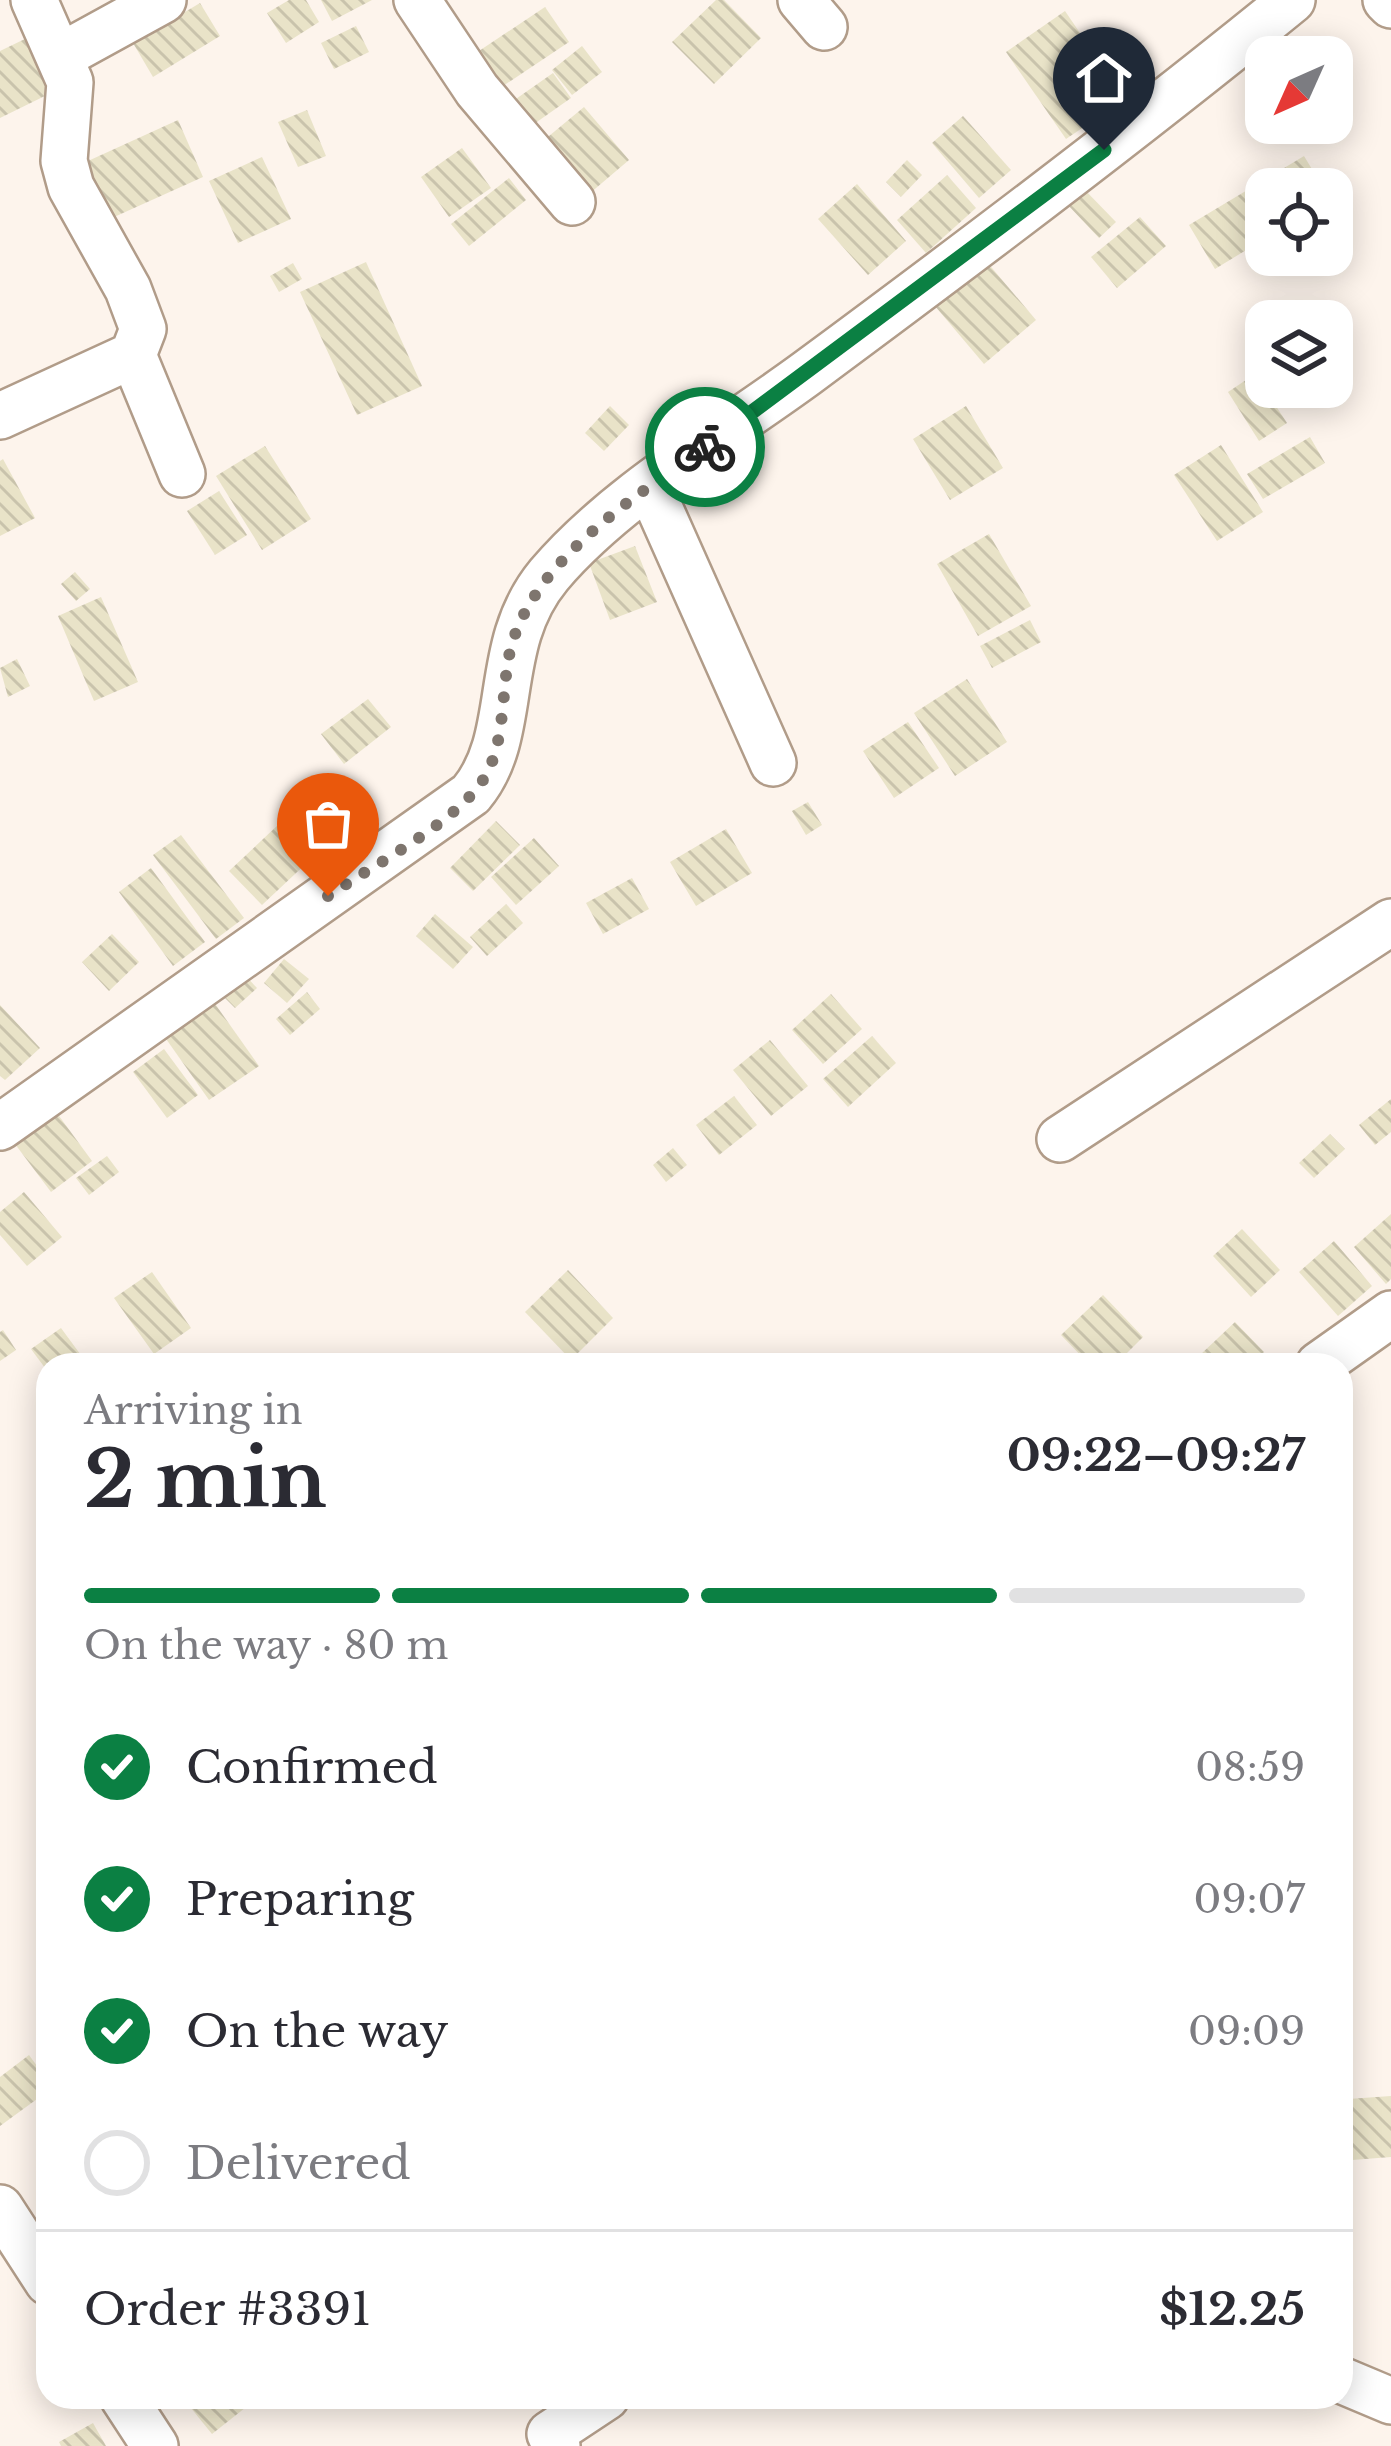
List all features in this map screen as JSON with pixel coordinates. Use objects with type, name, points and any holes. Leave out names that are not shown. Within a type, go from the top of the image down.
[{"type":"street","points":[[34,0],[70,82],[64,160],[83,214],[138,313],[142,329],[133,355],[182,474]]},
{"type":"street","points":[[61,56],[164,0]]},
{"type":"street","points":[[417,0],[477,90],[572,202]]},
{"type":"street","points":[[0,1127],[471,794],[487,774],[506,665],[531,600],[551,573],[650,487],[1003,228],[1292,0]]},
{"type":"street","points":[[0,416],[133,355]]},
{"type":"street","points":[[650,487],[772,763]]},
{"type":"street","points":[[1060,1139],[1391,922]]},
{"type":"street","points":[[1336,1353],[1391,1314]]},
{"type":"street","points":[[0,2209],[36,2264]]},
{"type":"street","points":[[1353,2385],[1391,2401]]},
{"type":"street","points":[[131,2409],[155,2446]]},
{"type":"street","points":[[557,2446],[550,2434],[588,2409]]},
{"type":"building","points":[[289,0],[306,0],[319,22],[286,43],[267,13]]},
{"type":"building","points":[[321,0],[372,0],[332,21]]},
{"type":"building","points":[[716,0],[724,0],[761,38],[714,84],[672,42]]},
{"type":"building","points":[[200,3],[220,36],[153,77],[133,43]]},
{"type":"building","points":[[545,7],[569,42],[494,92],[470,57]]},
{"type":"building","points":[[1065,11],[1125,99],[1066,139],[1006,52]]},
{"type":"building","points":[[356,26],[369,52],[334,69],[321,43]]},
{"type":"building","points":[[29,37],[55,91],[0,118],[0,51]]},
{"type":"building","points":[[582,46],[602,72],[572,95],[552,70]]},
{"type":"building","points":[[553,73],[571,98],[524,131],[506,106]]},
{"type":"building","points":[[584,107],[629,160],[589,194],[543,141]]},
{"type":"building","points":[[307,110],[326,156],[298,167],[278,122]]},
{"type":"building","points":[[963,116],[1011,170],[979,198],[932,143]]},
{"type":"building","points":[[178,120],[203,177],[103,222],[77,166]]},
{"type":"building","points":[[462,148],[491,188],[449,217],[421,177]]},
{"type":"building","points":[[1304,156],[1311,168],[1284,168]]},
{"type":"building","points":[[262,157],[291,219],[238,243],[209,181]]},
{"type":"building","points":[[907,160],[922,175],[901,197],[886,182]]},
{"type":"building","points":[[947,175],[976,208],[926,253],[897,220]]},
{"type":"building","points":[[509,178],[526,200],[469,246],[451,224]]},
{"type":"building","points":[[857,184],[906,241],[868,275],[818,219]]},
{"type":"building","points":[[1082,187],[1116,222],[1099,238],[1066,203]]},
{"type":"building","points":[[1245,191],[1245,251],[1215,269],[1189,225]]},
{"type":"building","points":[[1140,217],[1166,246],[1117,288],[1091,257]]},
{"type":"building","points":[[981,255],[1036,320],[984,364],[929,299]]},
{"type":"building","points":[[366,262],[422,386],[357,415],[300,292]]},
{"type":"building","points":[[293,263],[302,279],[279,292],[270,276]]},
{"type":"building","points":[[1245,381],[1245,408],[1277,408],[1287,423],[1259,441],[1228,392]]},
{"type":"building","points":[[610,406],[629,425],[604,451],[585,433]]},
{"type":"building","points":[[966,406],[1003,468],[950,500],[913,439]]},
{"type":"building","points":[[1310,437],[1325,463],[1263,499],[1247,474]]},
{"type":"building","points":[[1221,445],[1263,512],[1217,541],[1174,475]]},
{"type":"building","points":[[265,446],[311,519],[262,550],[216,476]]},
{"type":"building","points":[[3,459],[35,518],[0,536],[0,461]]},
{"type":"building","points":[[219,491],[247,535],[215,555],[187,511]]},
{"type":"building","points":[[989,534],[1031,606],[978,636],[937,564]]},
{"type":"building","points":[[635,546],[657,602],[610,620],[589,563]]},
{"type":"building","points":[[75,572],[90,589],[76,601],[61,584]]},
{"type":"building","points":[[101,597],[138,682],[94,701],[58,616]]},
{"type":"building","points":[[1030,620],[1041,642],[992,668],[980,646]]},
{"type":"building","points":[[17,659],[30,686],[8,697],[0,668]]},
{"type":"building","points":[[967,679],[1007,742],[955,776],[914,713]]},
{"type":"building","points":[[368,699],[391,727],[344,764],[321,734]]},
{"type":"building","points":[[908,722],[939,768],[894,798],[863,751]]},
{"type":"building","points":[[808,802],[822,825],[806,835],[792,811]]},
{"type":"building","points":[[496,821],[520,845],[473,891],[450,868]]},
{"type":"building","points":[[278,825],[311,859],[262,905],[229,871]]},
{"type":"building","points":[[726,829],[752,873],[696,906],[670,862]]},
{"type":"building","points":[[181,835],[244,918],[216,939],[153,855]]},
{"type":"building","points":[[534,838],[559,866],[516,905],[491,877]]},
{"type":"building","points":[[151,868],[205,942],[173,966],[119,892]]},
{"type":"building","points":[[632,878],[649,909],[603,934],[586,903]]},
{"type":"building","points":[[506,904],[523,923],[487,956],[470,937]]},
{"type":"building","points":[[435,914],[473,947],[453,969],[416,936]]},
{"type":"building","points":[[112,934],[139,962],[109,991],[82,962]]},
{"type":"building","points":[[284,959],[309,979],[287,1003],[264,983]]},
{"type":"building","points":[[243,973],[257,988],[235,1008],[221,994]]},
{"type":"building","points":[[307,992],[320,1009],[290,1035],[276,1019]]},
{"type":"building","points":[[831,994],[862,1029],[823,1064],[792,1030]]},
{"type":"building","points":[[213,1001],[259,1066],[209,1100],[164,1036]]},
{"type":"building","points":[[0,1005],[40,1048],[5,1080],[0,1076]]},
{"type":"building","points":[[872,1036],[896,1063],[848,1107],[823,1079]]},
{"type":"building","points":[[770,1040],[808,1086],[771,1116],[733,1070]]},
{"type":"building","points":[[164,1049],[198,1095],[167,1118],[133,1072]]},
{"type":"building","points":[[734,1096],[757,1125],[719,1155],[696,1125]]},
{"type":"building","points":[[1391,1099],[1391,1132],[1375,1145],[1359,1125]]},
{"type":"building","points":[[51,1105],[92,1161],[51,1192],[9,1136]]},
{"type":"building","points":[[1330,1134],[1345,1149],[1314,1178],[1299,1163]]},
{"type":"building","points":[[673,1148],[687,1165],[666,1182],[653,1165]]},
{"type":"building","points":[[107,1156],[119,1172],[89,1195],[76,1178]]},
{"type":"building","points":[[24,1192],[62,1237],[27,1266],[0,1235],[0,1212]]},
{"type":"building","points":[[1391,1214],[1391,1279],[1386,1284],[1354,1247]]},
{"type":"building","points":[[1242,1229],[1280,1270],[1251,1297],[1213,1256]]},
{"type":"building","points":[[1334,1241],[1372,1286],[1338,1316],[1299,1272]]},
{"type":"building","points":[[568,1270],[613,1318],[578,1353],[564,1353],[525,1312]]},
{"type":"building","points":[[152,1272],[191,1328],[153,1353],[114,1298]]},
{"type":"building","points":[[1103,1295],[1143,1337],[1127,1353],[1078,1353],[1061,1335]]},
{"type":"building","points":[[1235,1322],[1264,1352],[1263,1353],[1202,1353]]},
{"type":"building","points":[[61,1328],[79,1353],[36,1356],[31,1349]]},
{"type":"building","points":[[0,1332],[16,1350],[0,1361]]},
{"type":"building","points":[[29,2055],[36,2065],[36,2100],[0,2126],[0,2077]]},
{"type":"building","points":[[1391,2096],[1391,2157],[1353,2160],[1353,2099]]},
{"type":"building","points":[[192,2409],[244,2409],[212,2434]]},
{"type":"building","points":[[93,2423],[106,2446],[61,2446],[59,2442]]},
{"type":"way so far","points":[[328,896],[471,794],[487,774],[496,746],[506,665],[531,600],[578,548],[705,447]]},
{"type":"route","points":[[705,447],[1104,150]]}]
